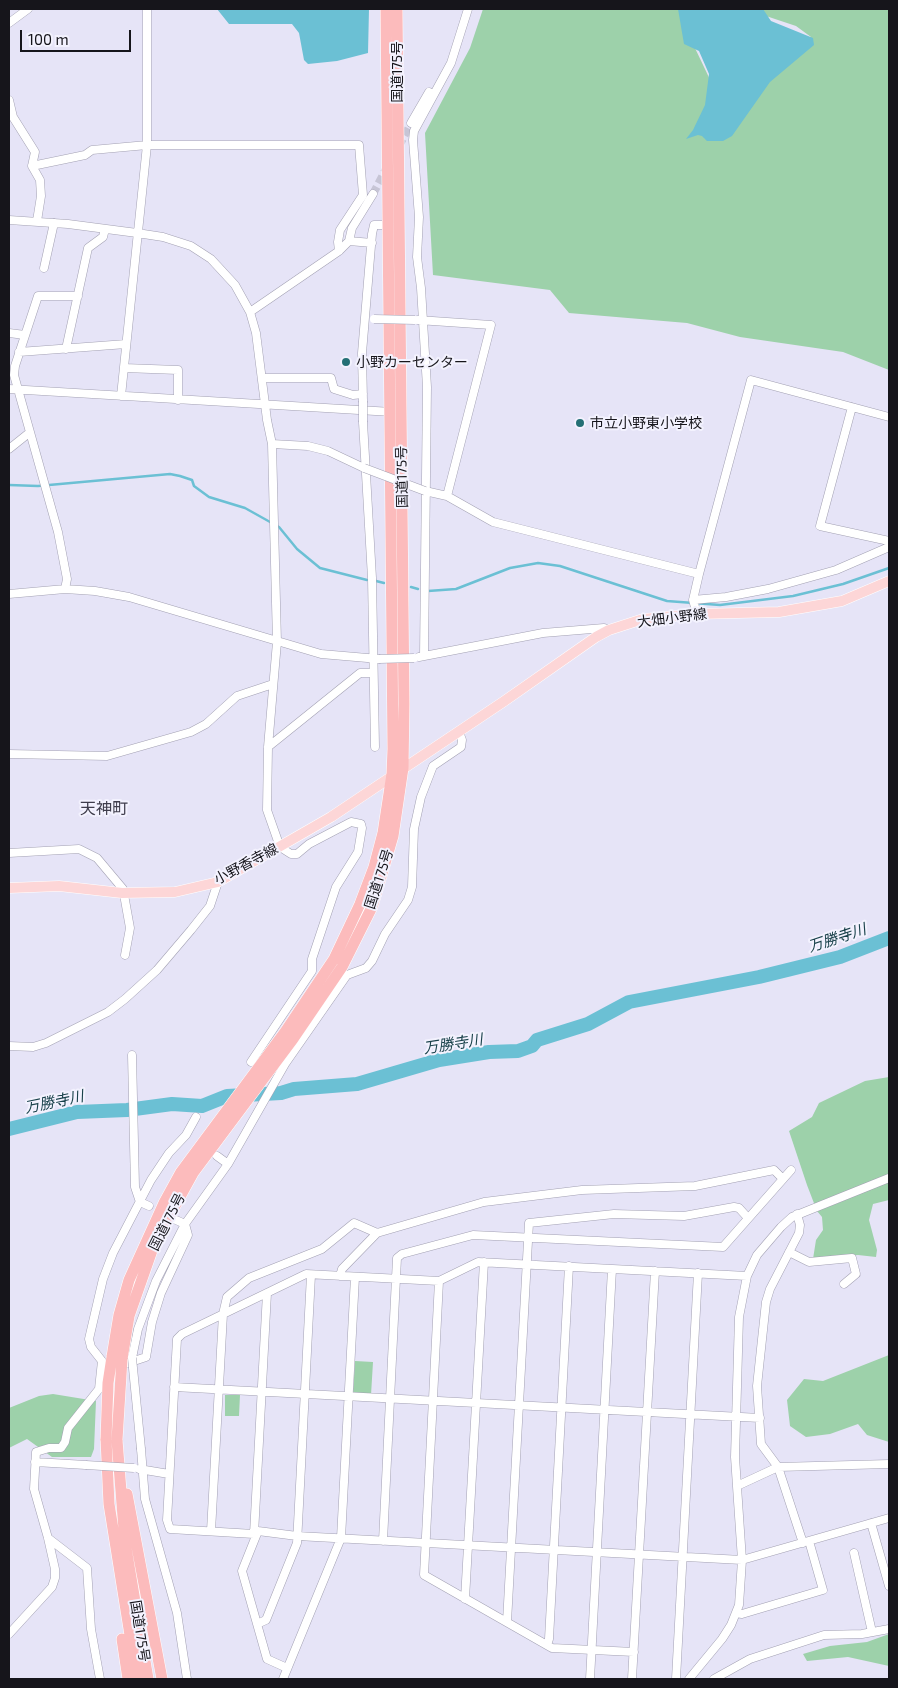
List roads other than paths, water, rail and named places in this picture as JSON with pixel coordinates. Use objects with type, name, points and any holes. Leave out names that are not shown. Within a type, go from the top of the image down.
[{"type":"highway","name":"国道175号","points":[[386,9],[388,412],[397,771]]},
{"type":"highway","name":"国道175号","points":[[136,1679],[109,1504],[107,1479],[112,1440],[108,1383],[155,1242],[193,1173],[293,1039],[372,907],[393,836],[397,771],[402,413],[397,9]]},
{"type":"highway","name":"国道175号","points":[[117,1359],[119,1315],[129,1280],[147,1238],[181,1172],[338,963]]},
{"type":"highway","name":"国道175号","points":[[112,1440],[117,1456],[125,1542],[148,1679]]},
{"type":"highway","points":[[117,1456],[144,1578],[162,1679]]},
{"type":"highway","points":[[107,1479],[104,1511],[128,1679]]},
{"type":"main road","name":"大畑小野線","points":[[397,771],[609,630],[643,619],[697,614],[779,612],[842,602],[889,581]]},
{"type":"main road","name":"小野香寺線","points":[[9,888],[59,886],[122,893],[175,892],[218,882],[330,817],[397,771]]},
{"type":"street","points":[[9,24],[28,9]]},
{"type":"street","points":[[121,396],[147,145],[147,9]]},
{"type":"street","points":[[424,656],[427,387],[418,320],[416,257],[419,217],[413,152],[414,131],[451,63],[468,9]]},
{"type":"street","points":[[412,123],[437,79],[451,63]]},
{"type":"street","points":[[9,100],[12,116],[35,152],[32,166],[40,180],[41,196],[37,222]]},
{"type":"street","points":[[32,166],[85,155],[92,150],[147,145],[359,145],[363,194],[340,230],[339,251]]},
{"type":"street","points":[[398,152],[413,152]]},
{"type":"street","points":[[250,312],[339,251],[349,242],[352,228],[373,194]]},
{"type":"street","points":[[9,220],[54,223],[163,236],[191,246],[211,258],[235,285],[250,312],[256,333],[272,444],[277,642],[268,747],[267,810],[280,847],[287,853],[296,854],[309,844],[351,822],[361,824],[362,828],[358,852],[336,887],[312,959],[312,971],[251,1062]]},
{"type":"street","points":[[44,268],[54,223]]},
{"type":"street","points":[[375,747],[372,673],[375,659],[372,578],[364,468],[362,353],[370,319],[374,225],[388,225]]},
{"type":"street","points":[[66,349],[88,248],[102,237],[105,229]]},
{"type":"street","points":[[349,242],[372,243]]},
{"type":"street","points":[[65,589],[67,579],[58,532],[29,433],[20,390],[14,375],[19,352],[38,296],[78,296]]},
{"type":"street","points":[[370,319],[491,325],[447,496]]},
{"type":"street","points":[[9,333],[25,335]]},
{"type":"street","points":[[19,352],[126,344]]},
{"type":"street","points":[[124,368],[178,370],[178,400]]},
{"type":"street","points":[[262,378],[331,378],[334,389],[363,398]]},
{"type":"street","points":[[697,614],[693,600],[699,574],[751,380],[889,417]]},
{"type":"street","points":[[9,389],[402,413]]},
{"type":"street","points":[[852,407],[820,526],[889,541]]},
{"type":"street","points":[[9,449],[29,433]]},
{"type":"street","points":[[272,444],[308,446],[328,451],[364,468],[425,491],[447,496],[493,522],[699,574]]},
{"type":"street","points":[[693,600],[726,597],[768,589],[836,570],[889,548]]},
{"type":"street","points":[[9,594],[65,589],[95,591],[128,597],[321,654],[375,659],[414,658],[543,633],[604,628],[609,630]]},
{"type":"street","points":[[268,747],[360,673],[372,673]]},
{"type":"street","points":[[9,754],[107,756],[190,732],[206,724],[237,696],[273,684]]},
{"type":"street","points":[[9,1634],[52,1587],[55,1569],[34,1489],[36,1452],[61,1448],[66,1442],[68,1428],[99,1389],[117,1359],[135,1338],[156,1281],[185,1224],[228,1164],[285,1064],[347,975],[366,968],[372,961],[385,934],[408,900],[412,886],[414,829],[421,797],[433,766],[460,747],[462,740],[458,732]]},
{"type":"street","points":[[9,854],[79,849],[97,858],[123,889],[122,893],[130,928],[125,955]]},
{"type":"street","points":[[9,1046],[33,1048],[46,1043],[108,1012],[125,999],[157,970],[191,930],[210,906],[218,882]]},
{"type":"street","points":[[132,1055],[135,1187],[140,1202],[150,1206]]},
{"type":"street","points":[[185,1224],[188,1235],[159,1301],[152,1322],[146,1357],[128,1363],[91,1347],[89,1339],[94,1313],[113,1253],[169,1153],[189,1138],[196,1117]]},
{"type":"street","points":[[217,1156],[228,1164]]},
{"type":"street","points":[[340,1276],[342,1269],[376,1233],[501,1199],[582,1190],[695,1186],[774,1170],[783,1179]]},
{"type":"street","points":[[383,1541],[397,1258],[402,1254],[473,1235],[723,1246],[791,1170]]},
{"type":"street","points":[[688,1679],[722,1639],[736,1614],[742,1580],[737,1486],[737,1417],[739,1317],[747,1276],[757,1255],[780,1226],[797,1214],[889,1178]]},
{"type":"street","points":[[506,1622],[529,1223],[614,1214],[684,1216],[734,1207],[739,1208],[748,1218]]},
{"type":"street","points":[[736,1614],[742,1614],[823,1590],[778,1467],[761,1444],[757,1386],[766,1302],[770,1289],[799,1233],[800,1225],[797,1214]]},
{"type":"street","points":[[176,1220],[185,1224]]},
{"type":"street","points":[[211,1531],[223,1314],[227,1297],[249,1278],[322,1249],[354,1223],[376,1233]]},
{"type":"street","points":[[789,1252],[809,1262],[852,1258],[856,1274],[844,1284]]},
{"type":"street","points":[[747,1276],[484,1262],[478,1262],[439,1281],[306,1274],[182,1334],[177,1339],[167,1520],[170,1529],[256,1532],[383,1541],[742,1560],[889,1518]]},
{"type":"street","points":[[465,1598],[484,1262]]},
{"type":"street","points":[[547,1645],[549,1639],[569,1266]]},
{"type":"street","points":[[590,1679],[612,1269]]},
{"type":"street","points":[[632,1679],[655,1271]]},
{"type":"street","points":[[676,1679],[698,1273]]},
{"type":"street","points":[[257,1624],[266,1620],[297,1543],[311,1275]]},
{"type":"street","points":[[283,1679],[341,1538],[355,1277]]},
{"type":"street","points":[[439,1281],[424,1575],[552,1648],[634,1652]]},
{"type":"street","points":[[267,1293],[256,1532],[242,1571],[267,1659],[287,1668]]},
{"type":"street","points":[[117,1359],[142,1449],[145,1499],[177,1613],[187,1679]]},
{"type":"street","points":[[174,1387],[760,1418]]},
{"type":"street","points":[[35,1462],[134,1468],[170,1474]]},
{"type":"street","points":[[737,1486],[778,1467],[889,1464]]},
{"type":"street","points":[[871,1523],[889,1586]]},
{"type":"street","points":[[48,1538],[60,1545],[87,1568],[92,1628],[100,1679]]},
{"type":"street","points":[[854,1553],[872,1632]]},
{"type":"street","points":[[714,1679],[750,1659],[824,1635],[889,1629]]},
{"type":"water","points":[[217,9],[369,9],[368,53],[337,61],[308,64],[304,60],[299,33],[292,24],[229,24]]},
{"type":"water","points":[[678,9],[763,9],[771,21],[813,38],[814,45],[770,82],[732,136],[723,141],[707,141],[698,135],[686,139],[693,130],[705,105],[709,74],[699,51],[684,44]]},
{"type":"waterway","points":[[9,485],[38,486],[170,474],[180,476],[192,480],[194,486],[209,497],[245,508],[279,527],[297,549],[320,568],[367,580]]},
{"type":"waterway","points":[[428,591],[456,589],[510,568],[538,563],[560,566],[667,601],[720,605],[793,596],[843,584],[889,568]]},
{"type":"waterway","points":[[376,581],[384,583]]},
{"type":"waterway","points":[[411,587],[418,589]]},
{"type":"waterway","name":"万勝寺川","points":[[9,1129],[77,1112],[127,1110],[172,1104],[202,1106],[227,1096],[281,1093],[294,1089],[357,1084],[439,1060],[489,1052],[518,1051],[532,1046],[537,1040],[588,1024],[629,1002],[759,977],[840,957],[889,938]]},
{"type":"tunnel","points":[[399,146],[411,123]]},
{"type":"tunnel","points":[[373,194],[386,169]]},
{"type":"place","name":"小野カーセンター","points":[[346,362]]},
{"type":"place","name":"市立小野東小学校","points":[[580,423]]},
{"type":"district","name":"天神町","points":[[104,809]]}]
